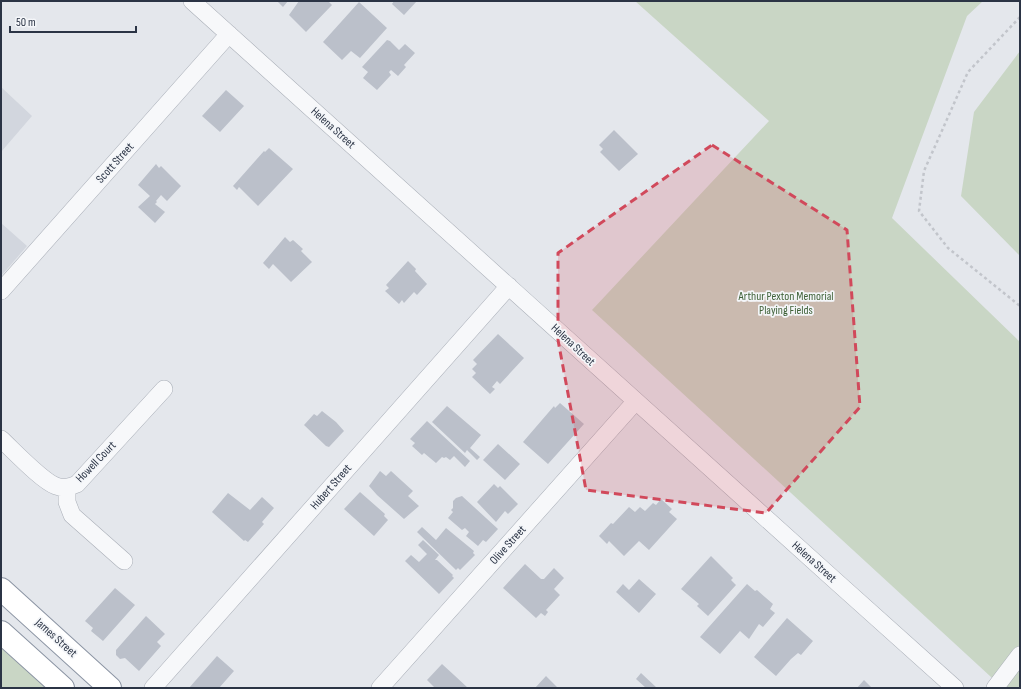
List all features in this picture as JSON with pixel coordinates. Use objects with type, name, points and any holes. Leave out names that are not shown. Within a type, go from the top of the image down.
[{"type":"highway","name":"James Street","points":[[1,589],[110,688]]},
{"type":"highway","points":[[1,632],[63,688]]},
{"type":"street","name":"Helena Street","points":[[192,1],[509,286],[635,402],[955,688]]},
{"type":"street","name":"Scott Street","points":[[1,291],[229,34]]},
{"type":"street","name":"Hubert Street","points":[[154,688],[509,286]]},
{"type":"street","name":"Howell Court","points":[[1,438],[44,478],[55,486],[67,488],[77,484],[164,389]]},
{"type":"street","name":"Olive Street","points":[[380,688],[635,402]]},
{"type":"street","points":[[67,488],[67,502],[72,515],[124,561]]},
{"type":"street","points":[[995,688],[1020,655]]},
{"type":"path","points":[[1020,17],[968,72],[924,171],[919,211],[948,248],[1020,306]]},
{"type":"highlighted area","points":[[712,145],[847,230],[860,407],[766,513],[586,490],[558,340],[558,253]]},
{"type":"shaded area","points":[[1,87],[32,116],[1,152]]},
{"type":"shaded area","points":[[1,223],[27,246],[1,276]]},
{"type":"green space","name":"Arthur Pexton Memorial Playing Fields","points":[[635,1],[983,1],[967,16],[892,218],[1020,342],[1020,688],[1003,688],[592,310],[769,121]]},
{"type":"green space","points":[[1020,51],[1020,256],[961,196],[974,112]]},
{"type":"green space","points":[[1,643],[53,688],[1,688]]},
{"type":"building","points":[[277,1],[288,1],[283,7]]},
{"type":"building","points":[[299,1],[328,1],[332,5],[306,32],[289,15]]},
{"type":"building","points":[[394,1],[417,1],[404,15],[392,4]]},
{"type":"building","points":[[359,2],[387,28],[360,58],[351,51],[342,60],[323,42]]},
{"type":"building","points":[[387,40],[399,50],[405,44],[415,53],[404,65],[406,67],[398,76],[391,70],[389,72],[391,75],[377,90],[363,78],[368,72],[362,67]]},
{"type":"building","points":[[226,90],[244,106],[220,132],[202,116]]},
{"type":"building","points":[[614,130],[638,154],[619,171],[600,152],[603,149],[599,145]]},
{"type":"building","points":[[269,148],[293,169],[258,206],[239,187],[237,190],[233,186],[264,151],[265,152]]},
{"type":"building","points":[[156,164],[159,168],[161,166],[181,186],[167,201],[161,195],[156,201],[157,202],[155,204],[165,212],[155,223],[138,207],[150,196],[138,185]]},
{"type":"building","points":[[285,237],[290,242],[293,240],[303,249],[301,251],[312,262],[291,282],[273,264],[269,269],[263,263]]},
{"type":"building","points":[[408,261],[427,284],[417,295],[414,292],[404,303],[402,300],[399,304],[385,291],[389,288],[386,285]]},
{"type":"building","points":[[498,334],[524,358],[500,384],[497,381],[492,387],[495,389],[490,394],[472,377],[476,373],[472,369],[477,364],[473,360]]},
{"type":"building","points":[[560,403],[584,424],[548,464],[523,442],[554,406],[555,408]]},
{"type":"building","points":[[447,406],[481,435],[470,448],[480,457],[477,460],[467,450],[465,453],[432,422]]},
{"type":"building","points":[[322,411],[336,422],[344,431],[329,447],[326,446],[304,425],[314,414],[317,416]]},
{"type":"building","points":[[427,421],[470,461],[465,467],[454,456],[450,460],[446,457],[442,457],[436,463],[424,453],[422,455],[412,446],[415,443],[410,439]]},
{"type":"building","points":[[498,444],[520,464],[505,480],[483,460]]},
{"type":"building","points":[[380,471],[386,476],[391,471],[413,491],[408,496],[419,506],[404,519],[369,486]]},
{"type":"building","points":[[494,484],[498,488],[500,486],[518,504],[508,514],[505,511],[496,522],[477,502]]},
{"type":"building","points":[[360,492],[385,514],[384,516],[388,520],[374,536],[344,509]]},
{"type":"building","points":[[228,493],[250,510],[262,497],[274,508],[262,522],[264,524],[248,542],[245,540],[244,541],[212,512]]},
{"type":"building","points":[[462,496],[498,529],[486,542],[483,540],[478,546],[466,536],[469,532],[465,528],[462,530],[448,518],[453,512],[451,510],[453,508],[453,501]]},
{"type":"building","points":[[661,499],[672,509],[669,512],[677,519],[649,550],[639,541],[624,556],[609,541],[607,544],[599,536],[629,507],[635,512],[640,507],[645,511],[653,503],[656,505]]},
{"type":"building","points":[[422,527],[436,540],[446,528],[474,551],[473,553],[475,555],[460,570],[458,568],[456,570],[417,532]]},
{"type":"building","points":[[423,540],[439,555],[435,560],[437,560],[453,575],[452,576],[454,578],[439,594],[405,561],[411,555],[419,562],[427,554],[418,545]]},
{"type":"building","points":[[711,556],[733,578],[731,580],[736,585],[708,616],[697,606],[699,604],[681,589]]},
{"type":"building","points":[[525,564],[541,579],[544,579],[554,568],[564,578],[554,589],[560,595],[546,610],[548,612],[545,616],[541,613],[536,618],[503,588]]},
{"type":"building","points":[[639,579],[656,594],[639,613],[616,592],[623,584],[629,590]]},
{"type":"building","points":[[747,584],[755,591],[757,590],[773,604],[770,609],[775,613],[763,627],[759,624],[749,639],[740,631],[720,654],[700,637]]},
{"type":"building","points":[[115,588],[135,605],[103,641],[91,631],[93,628],[85,621]]},
{"type":"building","points":[[146,616],[165,634],[157,642],[161,646],[139,671],[125,658],[120,659],[116,655],[116,650]]},
{"type":"building","points":[[787,618],[813,641],[801,655],[798,653],[791,659],[776,676],[754,657]]},
{"type":"building","points":[[217,656],[234,671],[219,688],[189,688]]},
{"type":"building","points":[[442,664],[468,688],[435,688],[427,680]]},
{"type":"building","points":[[641,673],[657,688],[646,688],[636,679]]},
{"type":"building","points":[[546,676],[558,688],[535,688]]},
{"type":"building","points":[[864,680],[872,688],[857,688]]}]
